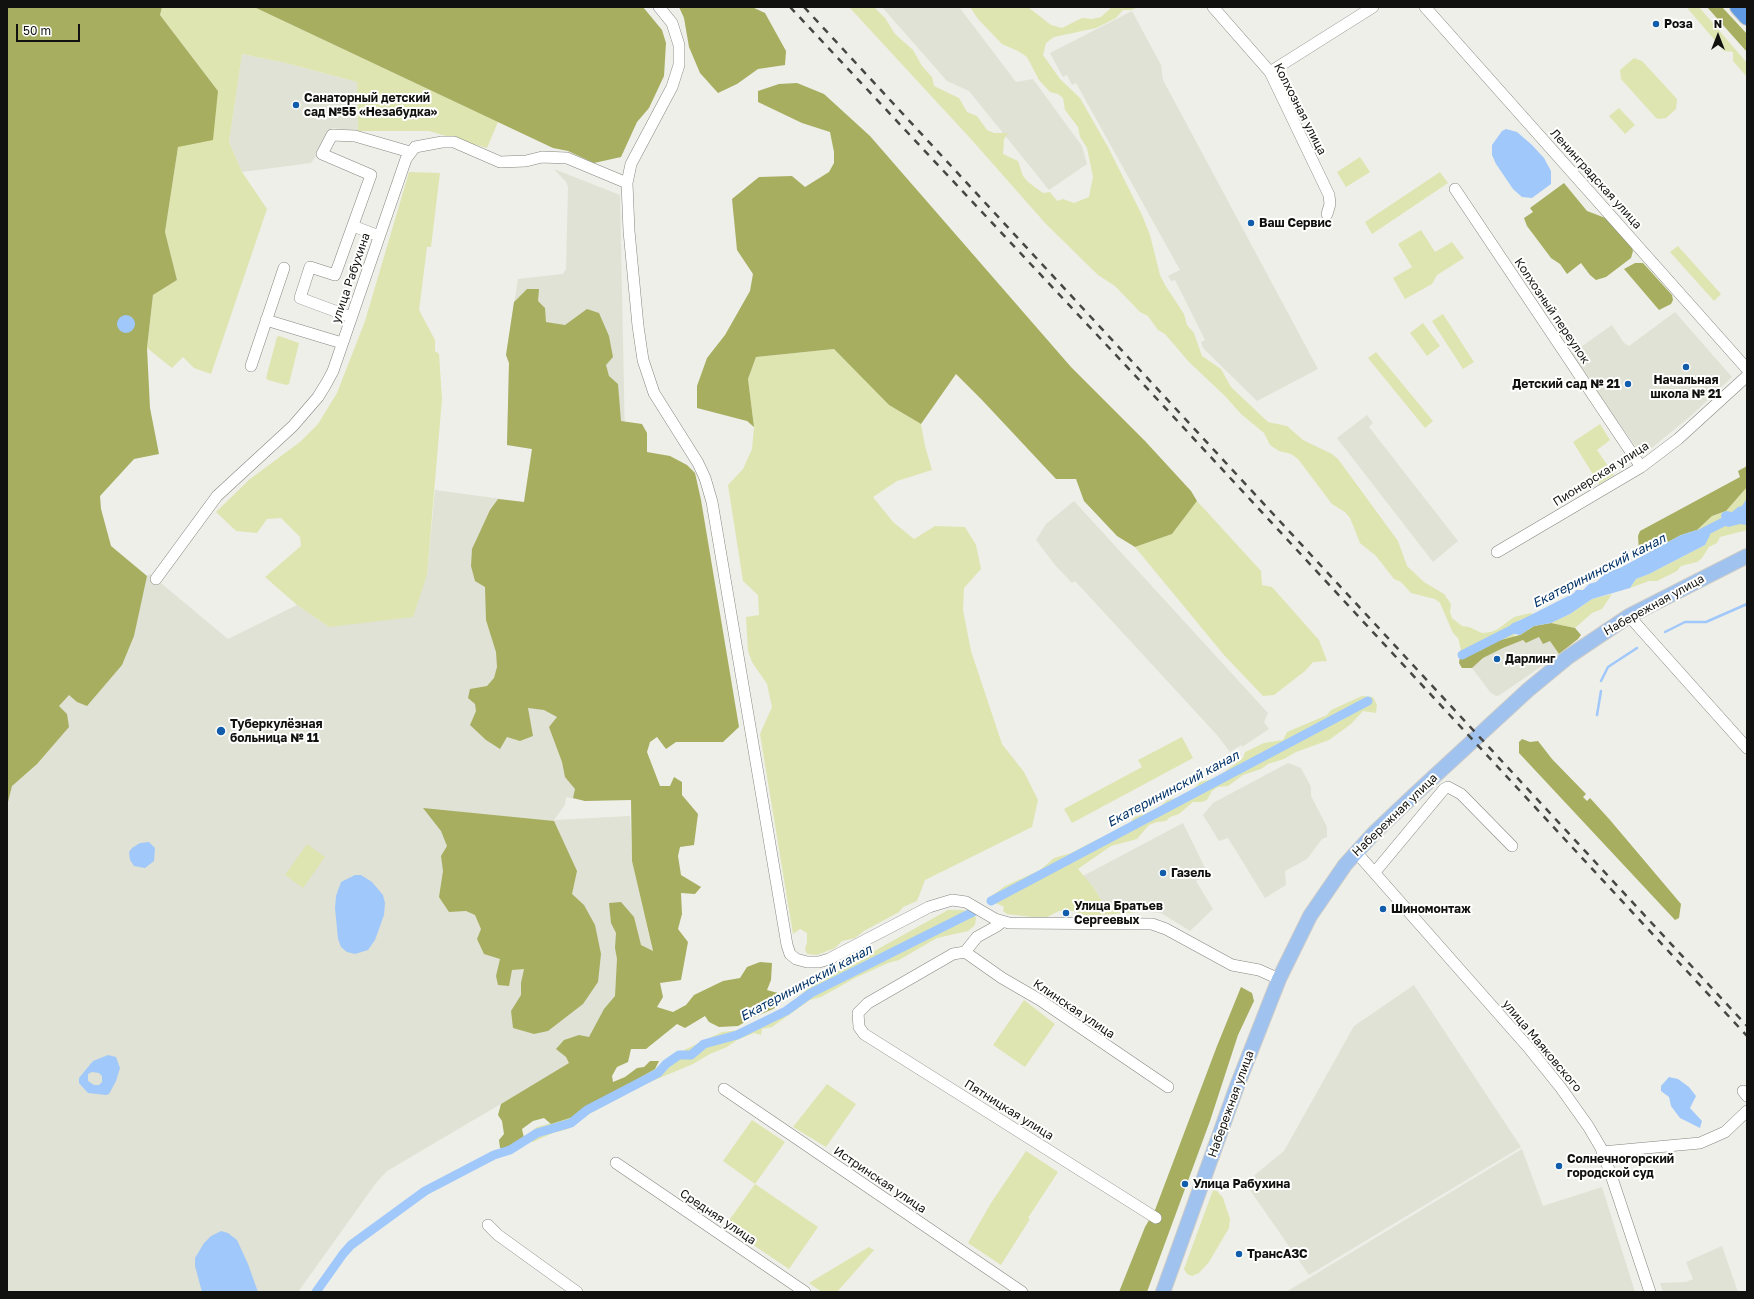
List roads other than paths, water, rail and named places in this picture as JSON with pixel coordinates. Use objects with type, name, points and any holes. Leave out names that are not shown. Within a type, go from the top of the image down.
[{"type":"highway","points":[[1738,7],[1747,17]]},
{"type":"main road","name":"Набережная улица","points":[[1163,1292],[1237,1086],[1279,979],[1314,910],[1339,872],[1374,833],[1528,690],[1591,640],[1629,616],[1747,556]]},
{"type":"street","points":[[659,7],[672,23],[680,45],[679,65],[672,87],[631,164],[627,183],[630,238],[643,360],[658,398],[702,470],[712,502],[787,945],[790,954],[796,959],[807,962],[824,960],[842,953],[929,907],[952,900],[961,900],[973,905],[1002,922],[1031,924],[1152,924],[1166,929],[1232,965],[1259,970],[1279,979]]},
{"type":"street","name":"Колхозная улица","points":[[1212,7],[1270,72],[1328,195],[1330,204],[1327,214]]},
{"type":"street","points":[[1270,72],[1373,7]]},
{"type":"street","name":"Ленинградская улица","points":[[1425,7],[1747,369]]},
{"type":"street","points":[[352,317],[300,298],[310,267],[335,275],[371,175],[322,154],[332,135],[355,136],[410,152],[415,147],[442,142],[454,142],[500,162],[556,156],[567,158],[627,183]]},
{"type":"street","name":"улица Рабухина","points":[[156,580],[197,521],[217,496],[293,426],[318,397],[333,370],[406,159],[410,152]]},
{"type":"street","name":"Колхозный переулок","points":[[1456,189],[1641,466]]},
{"type":"street","points":[[353,226],[379,236]]},
{"type":"street","points":[[251,366],[284,268]]},
{"type":"street","points":[[266,320],[342,344]]},
{"type":"street","name":"Пионерская улица","points":[[1497,552],[1641,466],[1678,439],[1747,376]]},
{"type":"street","points":[[1629,616],[1747,748]]},
{"type":"street","points":[[1375,872],[1444,789],[1448,787],[1455,789],[1461,794],[1512,846]]},
{"type":"street","name":"улица Маяковского","points":[[1356,852],[1549,1073],[1588,1126],[1602,1152],[1631,1232],[1650,1292]]},
{"type":"street","points":[[965,952],[977,938],[1002,922]]},
{"type":"street","name":"Пятницкая улица","points":[[965,952],[953,954],[868,1003],[861,1009],[857,1018],[858,1027],[864,1034],[1156,1218]]},
{"type":"street","name":"Клинская улица","points":[[965,952],[1168,1087]]},
{"type":"street","name":"Истринская улица","points":[[724,1089],[1022,1292]]},
{"type":"street","points":[[1602,1152],[1700,1144],[1725,1132],[1747,1111]]},
{"type":"street","name":"Средняя улица","points":[[616,1163],[805,1292]]},
{"type":"street","points":[[488,1225],[498,1235],[577,1292]]},
{"type":"water","points":[[1506,129],[1517,132],[1532,145],[1544,158],[1551,171],[1551,184],[1532,198],[1522,197],[1513,189],[1496,164],[1492,155],[1492,145],[1502,131]]},
{"type":"water","points":[[126,315],[132,318],[135,324],[132,330],[126,333],[120,330],[117,324],[120,318]]},
{"type":"water","points":[[1747,498],[1747,525],[1740,524],[1728,527],[1724,525],[1721,516],[1722,513],[1726,511],[1732,512],[1738,507],[1742,506]]},
{"type":"water","points":[[1697,530],[1698,535],[1702,537],[1709,530],[1710,535],[1705,545],[1649,574],[1636,579],[1630,588],[1592,599],[1570,614],[1551,623],[1534,626],[1520,635],[1510,633],[1511,624],[1530,616],[1541,615],[1552,611],[1556,607],[1569,602],[1576,590],[1583,590],[1589,584],[1596,582],[1607,572],[1620,568],[1681,535]]},
{"type":"water","points":[[149,842],[155,848],[154,861],[145,868],[134,866],[130,860],[129,852],[140,843]]},
{"type":"water","points":[[355,875],[361,875],[372,882],[383,895],[385,903],[384,915],[375,940],[368,950],[355,954],[347,952],[341,947],[338,939],[335,908],[336,896],[341,882]]},
{"type":"water","points":[[108,1055],[116,1057],[120,1068],[116,1081],[109,1094],[88,1093],[79,1083],[79,1078],[93,1061]],"holes":[[[92,1072],[99,1073],[102,1076],[102,1082],[99,1085],[94,1085],[88,1081],[88,1074]]]},
{"type":"water","points":[[1669,1077],[1678,1079],[1689,1087],[1696,1096],[1690,1108],[1702,1121],[1700,1128],[1680,1118],[1671,1106],[1669,1097],[1661,1091],[1661,1086]]},
{"type":"water","points":[[221,1231],[228,1233],[237,1240],[248,1264],[258,1292],[202,1292],[195,1266],[195,1258],[204,1243],[211,1236]]},
{"type":"waterway","name":"Екатерининский канал","points":[[1688,540],[1747,510]]},
{"type":"waterway","name":"Екатерининский канал","points":[[1462,655],[1580,595]]},
{"type":"waterway","points":[[1665,632],[1685,622],[1706,622],[1747,604]]},
{"type":"waterway","points":[[1601,681],[1608,667],[1637,648]]},
{"type":"waterway","points":[[1597,715],[1601,691]]},
{"type":"waterway","name":"Екатерининский канал","points":[[991,901],[1368,701]]},
{"type":"waterway","name":"Екатерининский канал","points":[[316,1292],[351,1245],[425,1191],[494,1155],[510,1150],[537,1133],[571,1123],[587,1110],[658,1073],[666,1064],[679,1055],[691,1055],[704,1044],[737,1035],[786,1011],[811,993],[973,912]]},
{"type":"railway","points":[[790,7],[1158,400],[1747,1036]]},
{"type":"railway","points":[[804,7],[1747,1026]]},
{"type":"place","name":"Роза","points":[[1656,24]]},
{"type":"place","name":"Санаторный детский сад №55 «Незабудка»","points":[[296,105]]},
{"type":"place","name":"Ваш Сервис","points":[[1251,223]]},
{"type":"place","name":"Начальная школа № 21","points":[[1686,367]]},
{"type":"place","name":"Детский сад № 21","points":[[1628,384]]},
{"type":"place","name":"Дарлинг","points":[[1497,659]]},
{"type":"place","name":"Туберкулёзная больница № 11","points":[[221,731]]},
{"type":"place","name":"Газель","points":[[1163,873]]},
{"type":"place","name":"Шиномонтаж","points":[[1383,909]]},
{"type":"place","name":"Улица Братьев Сергеевых","points":[[1066,913]]},
{"type":"place","name":"Солнечногорский городской суд","points":[[1559,1166]]},
{"type":"place","name":"Улица Рабухина","points":[[1185,1184]]},
{"type":"place","name":"ТрансАЗС","points":[[1239,1254]]}]
